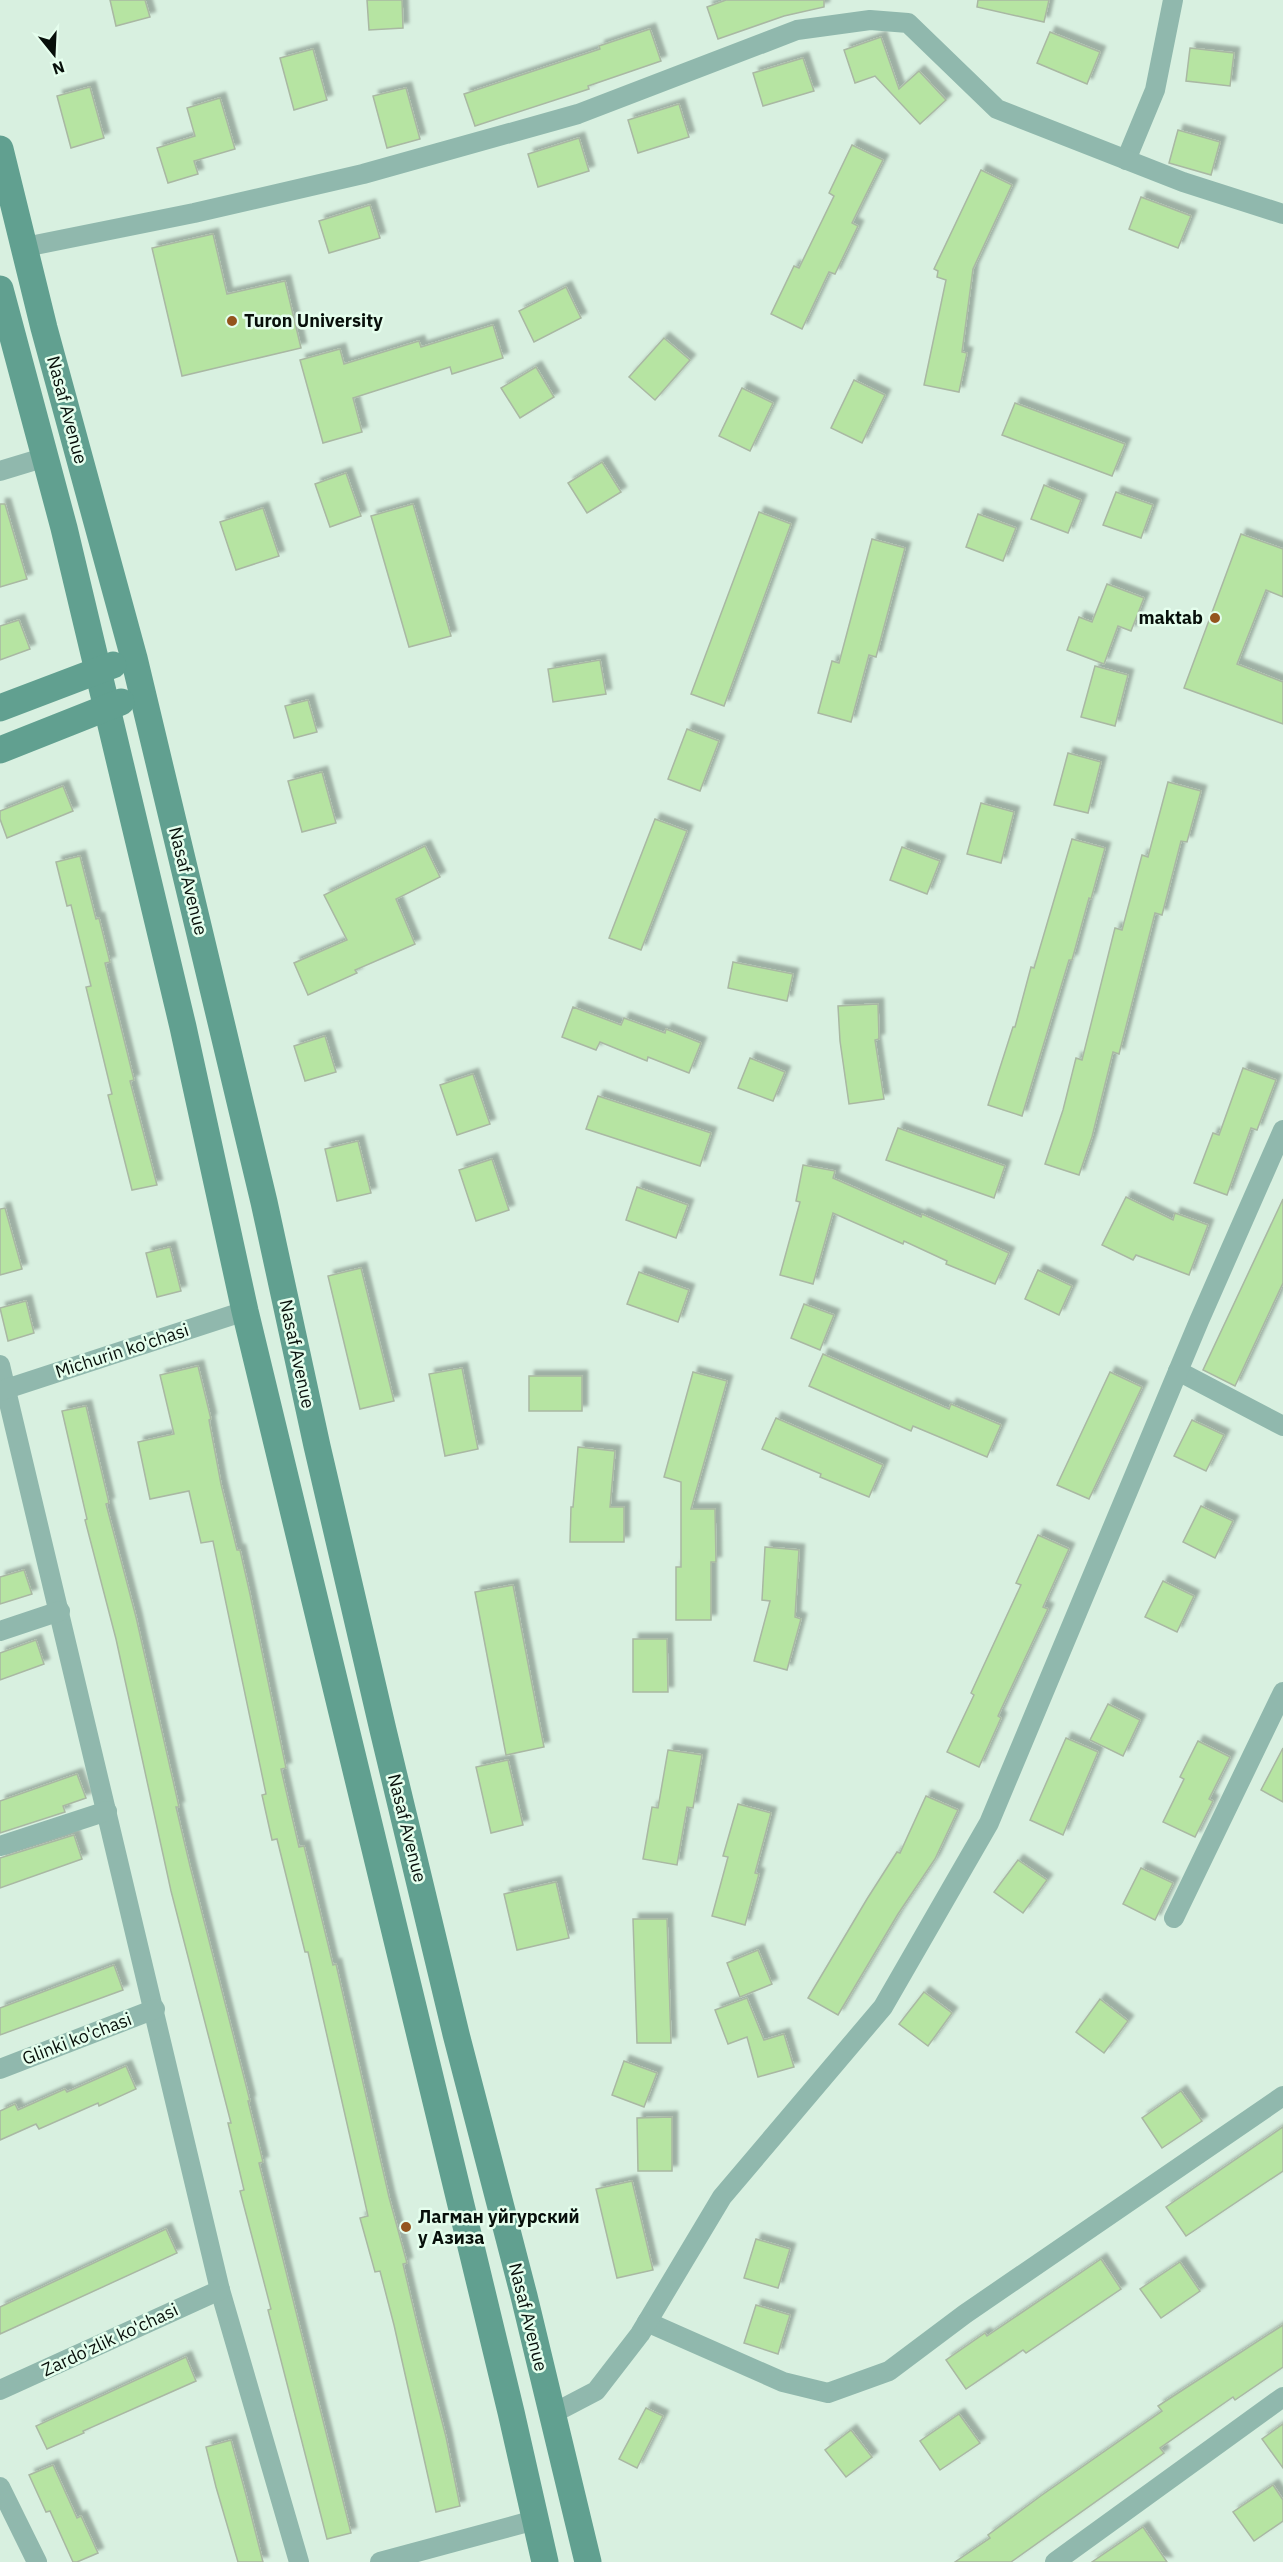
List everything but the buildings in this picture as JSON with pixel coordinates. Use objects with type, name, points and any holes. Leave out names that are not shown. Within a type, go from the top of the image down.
[{"type":"main road","name":"Nasaf Avenue","points":[[0,148],[24,247],[134,658],[264,1202],[317,1446],[383,1730],[588,2562]]},
{"type":"main road","name":"Nasaf Avenue","points":[[0,289],[46,457],[106,706],[183,1028],[245,1311],[545,2562]]},
{"type":"main road","points":[[0,708],[134,658]]},
{"type":"main road","points":[[0,750],[106,706],[142,695]]},
{"type":"street","points":[[1126,160],[1155,90],[1173,0]]},
{"type":"street","points":[[24,247],[194,213],[363,174],[578,114],[797,30],[870,20],[908,23],[997,109],[1183,182],[1283,214]]},
{"type":"street","points":[[0,471],[46,457]]},
{"type":"street","points":[[552,2414],[596,2391],[647,2322],[723,2197],[883,2007],[989,1823],[1178,1371],[1283,1130]]},
{"type":"street","name":"Michurin ko'chasi","points":[[3,1390],[245,1311]]},
{"type":"street","points":[[0,1365],[3,1390],[60,1611],[220,2290],[299,2562]]},
{"type":"street","points":[[1178,1371],[1283,1426]]},
{"type":"street","points":[[0,1631],[60,1611]]},
{"type":"street","points":[[1174,1918],[1283,1692]]},
{"type":"street","points":[[0,1845],[107,1811]]},
{"type":"street","name":"Glinki ko'chasi","points":[[0,2069],[155,2009]]},
{"type":"street","points":[[647,2322],[783,2382],[828,2392],[889,2371],[965,2314],[1283,2096]]},
{"type":"street","name":"Zardo'zlik ko'chasi","points":[[0,2390],[220,2290]]},
{"type":"street","points":[[1055,2562],[1283,2397]]},
{"type":"street","points":[[0,2487],[36,2562]]},
{"type":"street","points":[[380,2562],[536,2520]]},
{"type":"place","name":"Turon University","points":[[232,321]]},
{"type":"place","name":"maktab","points":[[1215,618]]},
{"type":"place","name":"Лагман уйгурский у Азиза","points":[[406,2227]]}]
